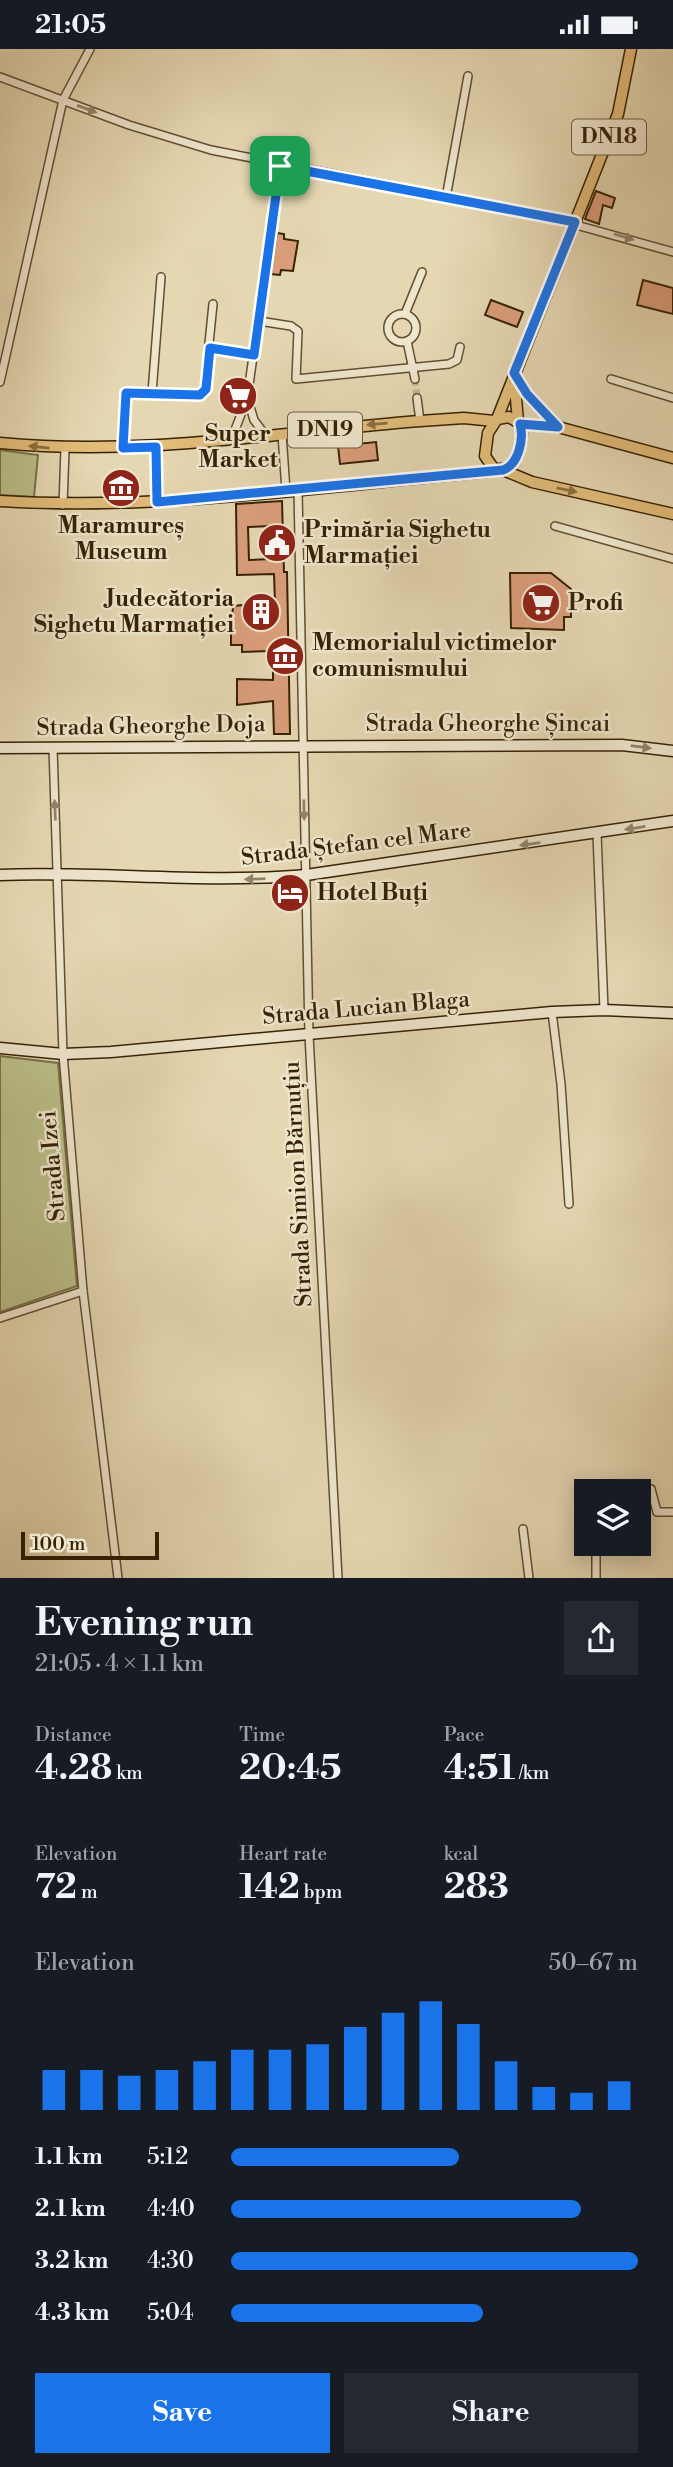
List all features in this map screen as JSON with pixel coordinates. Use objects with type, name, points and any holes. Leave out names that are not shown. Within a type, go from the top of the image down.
[{"type":"main road","name":"DN18","points":[[514,373],[618,114],[631,49]]},
{"type":"main road","points":[[514,373],[495,420],[485,451],[486,459],[498,469],[532,482],[673,514]]},
{"type":"main road","points":[[0,502],[62,505],[157,502],[485,472],[510,466],[517,454],[519,422],[514,373]]},
{"type":"main road","points":[[514,373],[527,394],[558,427]]},
{"type":"main road","points":[[495,420],[509,417],[519,422],[558,427],[673,459]]},
{"type":"main road","name":"DN19","points":[[0,443],[65,449],[156,447],[420,421],[464,418],[495,420]]},
{"type":"main road","name":"Strada Gheorghe Doja","points":[[0,748],[303,745]]},
{"type":"main road","name":"Strada Gheorghe Șincai","points":[[303,745],[622,745],[673,751]]},
{"type":"main road","name":"Strada Ștefan cel Mare","points":[[0,874],[57,873],[254,880],[306,875],[673,821]]},
{"type":"main road","name":"Strada Lucian Blaga","points":[[0,1048],[63,1054],[309,1035],[552,1012],[604,1010],[673,1013]]},
{"type":"street","points":[[0,382],[63,100],[90,49]]},
{"type":"street","points":[[446,198],[468,76]]},
{"type":"street","points":[[0,77],[211,150],[280,166],[575,222],[673,252]]},
{"type":"street","points":[[230,440],[247,399],[280,166]]},
{"type":"street","points":[[405,314],[422,272]]},
{"type":"street","points":[[152,393],[161,277]]},
{"type":"street","points":[[123,448],[126,393],[204,393],[213,304]]},
{"type":"street","points":[[407,341],[395,341],[388,332],[394,316],[405,314],[416,327],[407,341],[415,379]]},
{"type":"street","points":[[259,321],[291,326],[298,331],[296,379],[449,364],[457,360],[460,347]]},
{"type":"street","points":[[210,348],[254,355]]},
{"type":"street","points":[[611,379],[673,398]]},
{"type":"street","points":[[417,398],[420,421]]},
{"type":"street","points":[[247,399],[254,420],[266,436]]},
{"type":"street","name":"Strada Simion Bărnuțiu","points":[[282,434],[292,490],[303,745],[309,1035],[338,1578]]},
{"type":"street","points":[[156,447],[157,502]]},
{"type":"street","points":[[62,505],[65,449]]},
{"type":"street","points":[[555,526],[673,559]]},
{"type":"street","name":"Strada Izei","points":[[53,748],[63,1054],[83,1291],[118,1578]]},
{"type":"street","points":[[597,834],[604,1010]]},
{"type":"street","points":[[552,1012],[561,1084],[569,1204]]},
{"type":"street","points":[[0,1318],[83,1291]]},
{"type":"street","points":[[651,1489],[657,1513],[673,1512]]},
{"type":"street","points":[[523,1529],[529,1578]]},
{"type":"street","points":[[596,1556],[596,1578]]},
{"type":"green space","points":[[0,450],[38,455],[34,497],[0,495]]},
{"type":"green space","points":[[0,1056],[58,1063],[77,1286],[0,1312]]},
{"type":"building","points":[[596,191],[615,198],[612,208],[603,205],[599,224],[585,219]]},
{"type":"building","points":[[277,233],[284,234],[284,239],[298,241],[293,271],[281,270],[280,275],[271,274]]},
{"type":"building","points":[[643,280],[673,288],[673,314],[637,305]]},
{"type":"building","points":[[491,300],[523,312],[517,327],[485,315]]},
{"type":"building","points":[[376,442],[378,460],[340,464],[338,446]]},
{"type":"building","points":[[282,501],[284,572],[287,572],[290,734],[274,734],[273,701],[237,705],[237,679],[273,680],[273,651],[242,652],[242,645],[231,645],[233,606],[275,602],[274,574],[237,575],[236,504]],"holes":[[[270,526],[271,559],[249,560],[248,527]]]},
{"type":"building","name":"Profi","points":[[510,573],[551,573],[571,589],[571,617],[564,617],[564,630],[511,628]]},
{"type":"tunnel","points":[[415,379],[417,398]]},
{"type":"place","name":"Super Market","points":[[238,396]]},
{"type":"place","name":"Maramureș Museum","points":[[121,488]]},
{"type":"place","name":"Primăria Sighetu Marmației","points":[[277,543]]},
{"type":"place","name":"Profi","points":[[541,603]]},
{"type":"place","name":"Judecătoria Sighetu Marmației","points":[[261,612]]},
{"type":"place","name":"Memorialul victimelor comunismului","points":[[285,656]]},
{"type":"place","name":"Hotel Buți","points":[[290,893]]},
{"type":"route","points":[[280,166],[575,222],[514,373],[527,394],[558,427],[520,424],[522,437],[515,461],[503,470],[494,468],[485,472],[157,502],[156,447],[123,448],[126,393],[200,395],[206,389],[210,348],[254,355],[280,166]]}]
